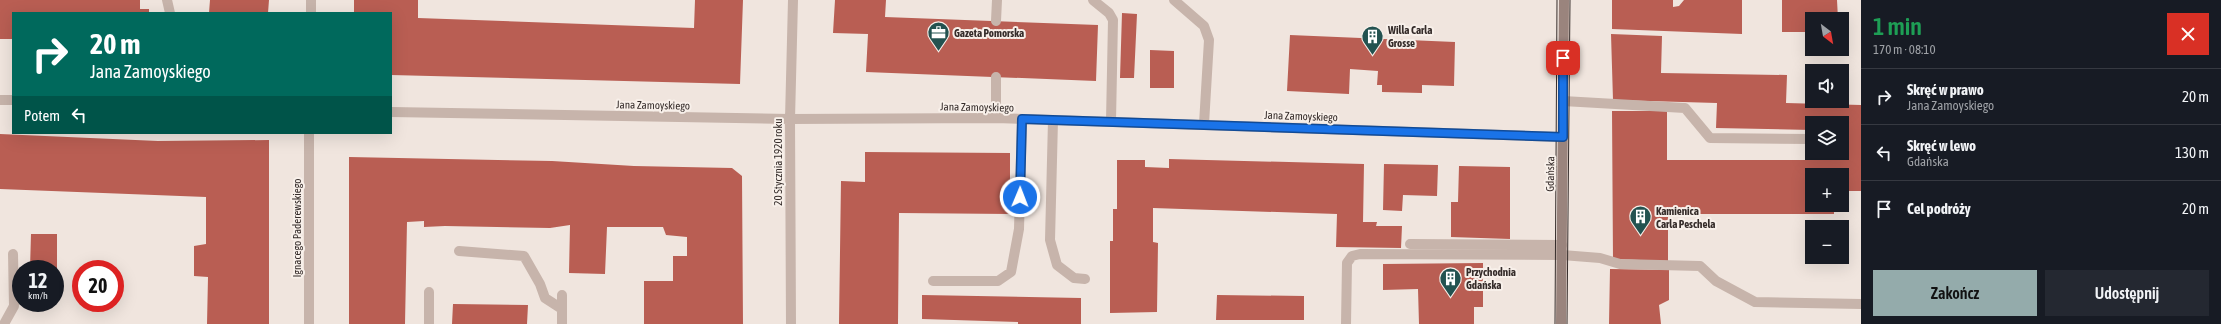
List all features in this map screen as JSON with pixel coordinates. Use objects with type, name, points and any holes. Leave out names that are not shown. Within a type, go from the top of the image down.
[{"type":"street","points":[[168,0],[170,12]]},
{"type":"street","points":[[311,0],[311,12]]},
{"type":"street","name":"20 Stycznia 1920 roku","points":[[791,324],[790,119],[793,0]]},
{"type":"street","points":[[996,0],[996,21]]},
{"type":"street","points":[[1093,0],[1109,12],[1113,20],[1110,121]]},
{"type":"street","points":[[1174,0],[1204,26],[1209,40],[1204,124]]},
{"type":"street","name":"Gdańska","points":[[1562,324],[1564,0]]},
{"type":"street","points":[[996,77],[996,118]]},
{"type":"street","points":[[0,100],[12,100]]},
{"type":"street","points":[[1563,101],[1685,108],[1710,138],[1805,139]]},
{"type":"street","name":"Jana Zamoyskiego","points":[[392,112],[790,119],[996,118],[1563,137]]},
{"type":"street","points":[[933,280],[998,281],[1011,272],[1019,228],[1022,119]]},
{"type":"street","points":[[1053,120],[1050,240],[1056,265],[1074,278],[1084,279]]},
{"type":"street","name":"Ignacego Paderewskiego","points":[[308,324],[309,134]]},
{"type":"street","points":[[1410,244],[1562,250],[1620,264],[1700,266],[1716,282],[1755,302],[1861,304]]},
{"type":"street","points":[[1346,324],[1347,264],[1352,256],[1360,254],[1562,250]]},
{"type":"street","points":[[459,251],[524,256],[540,284],[545,298],[562,309]]},
{"type":"street","points":[[4,324],[14,306],[13,254]]},
{"type":"street","points":[[429,292],[430,324]]},
{"type":"street","points":[[562,295],[562,324]]},
{"type":"building","points":[[0,0],[140,0],[140,9],[149,9],[149,12],[12,12],[12,39],[0,39]]},
{"type":"building","points":[[210,0],[269,0],[268,12],[209,12]]},
{"type":"building","points":[[354,0],[418,0],[418,18],[694,28],[695,0],[743,0],[740,84],[392,75],[392,12],[354,12]]},
{"type":"building","points":[[835,0],[886,0],[885,17],[1098,25],[1096,81],[866,72],[868,34],[833,33]]},
{"type":"building","points":[[1612,0],[1673,0],[1673,7],[1679,6],[1684,0],[1742,0],[1742,34],[1612,29]]},
{"type":"building","points":[[1782,0],[1837,0],[1838,12],[1805,12],[1805,32],[1782,32]]},
{"type":"building","points":[[1122,13],[1137,14],[1134,78],[1120,78]]},
{"type":"building","points":[[1611,34],[1662,36],[1661,73],[1787,75],[1786,103],[1805,104],[1805,108],[1849,108],[1849,105],[1861,105],[1861,191],[1849,191],[1849,168],[1805,168],[1805,212],[1834,212],[1834,214],[1668,214],[1668,261],[1613,259],[1612,111],[1667,111],[1667,160],[1849,160],[1849,116],[1805,116],[1805,130],[1716,128],[1717,103],[1613,100]]},
{"type":"building","name":"Willa Carla Grosse","points":[[1290,35],[1455,42],[1454,86],[1422,85],[1422,93],[1382,92],[1382,85],[1377,85],[1378,71],[1350,69],[1349,94],[1287,91]]},
{"type":"building","points":[[1150,50],[1174,51],[1174,88],[1150,88]]},
{"type":"building","points":[[0,134],[158,141],[269,140],[269,324],[207,324],[208,277],[194,276],[194,246],[206,244],[206,197],[0,189]]},
{"type":"building","points":[[865,152],[1010,153],[1010,214],[899,213],[898,324],[839,324],[841,181],[865,182]]},
{"type":"building","points":[[349,157],[552,161],[634,166],[732,168],[742,176],[743,324],[644,324],[644,281],[673,281],[673,256],[687,256],[687,237],[666,235],[663,227],[607,227],[605,274],[569,273],[570,225],[550,228],[424,227],[424,221],[407,222],[405,324],[349,324]]},
{"type":"building","points":[[1169,159],[1364,164],[1363,222],[1377,222],[1376,226],[1402,226],[1401,248],[1336,247],[1337,214],[1153,208],[1153,242],[1158,243],[1157,312],[1110,313],[1110,241],[1113,241],[1113,209],[1117,209],[1117,160],[1145,160],[1145,167],[1169,168]]},
{"type":"building","points":[[1384,164],[1438,165],[1437,196],[1403,195],[1402,211],[1383,210]]},
{"type":"building","points":[[1459,166],[1510,167],[1510,239],[1451,237],[1451,202],[1458,202]]},
{"type":"building","points":[[31,234],[57,234],[57,260],[30,260]]},
{"type":"building","name":"Przychodnia Gdańska","points":[[1483,263],[1483,307],[1474,307],[1474,324],[1419,324],[1418,289],[1383,290],[1383,264]]},
{"type":"building","points":[[1610,269],[1669,270],[1669,300],[1659,305],[1661,324],[1609,324]]},
{"type":"building","points":[[922,295],[1081,298],[1081,324],[1018,324],[1018,322],[922,319]]},
{"type":"building","points":[[1217,295],[1304,296],[1304,320],[1216,320]]},
{"type":"building","points":[[453,304],[528,305],[527,324],[452,324]]},
{"type":"tram line","points":[[1555,324],[1557,0]]},
{"type":"tram line","points":[[1567,324],[1570,0]]},
{"type":"place","name":"Gazeta Pomorska","points":[[938,52]]},
{"type":"place","name":"Willa Carla Grosse","points":[[1372,56]]},
{"type":"place","name":"Kamienica Carla Peschela","points":[[1641,236]]},
{"type":"place","name":"Przychodnia Gdańska","points":[[1451,298]]},
{"type":"route","points":[[1020,197],[1022,119],[1563,137],[1563,58]]}]
